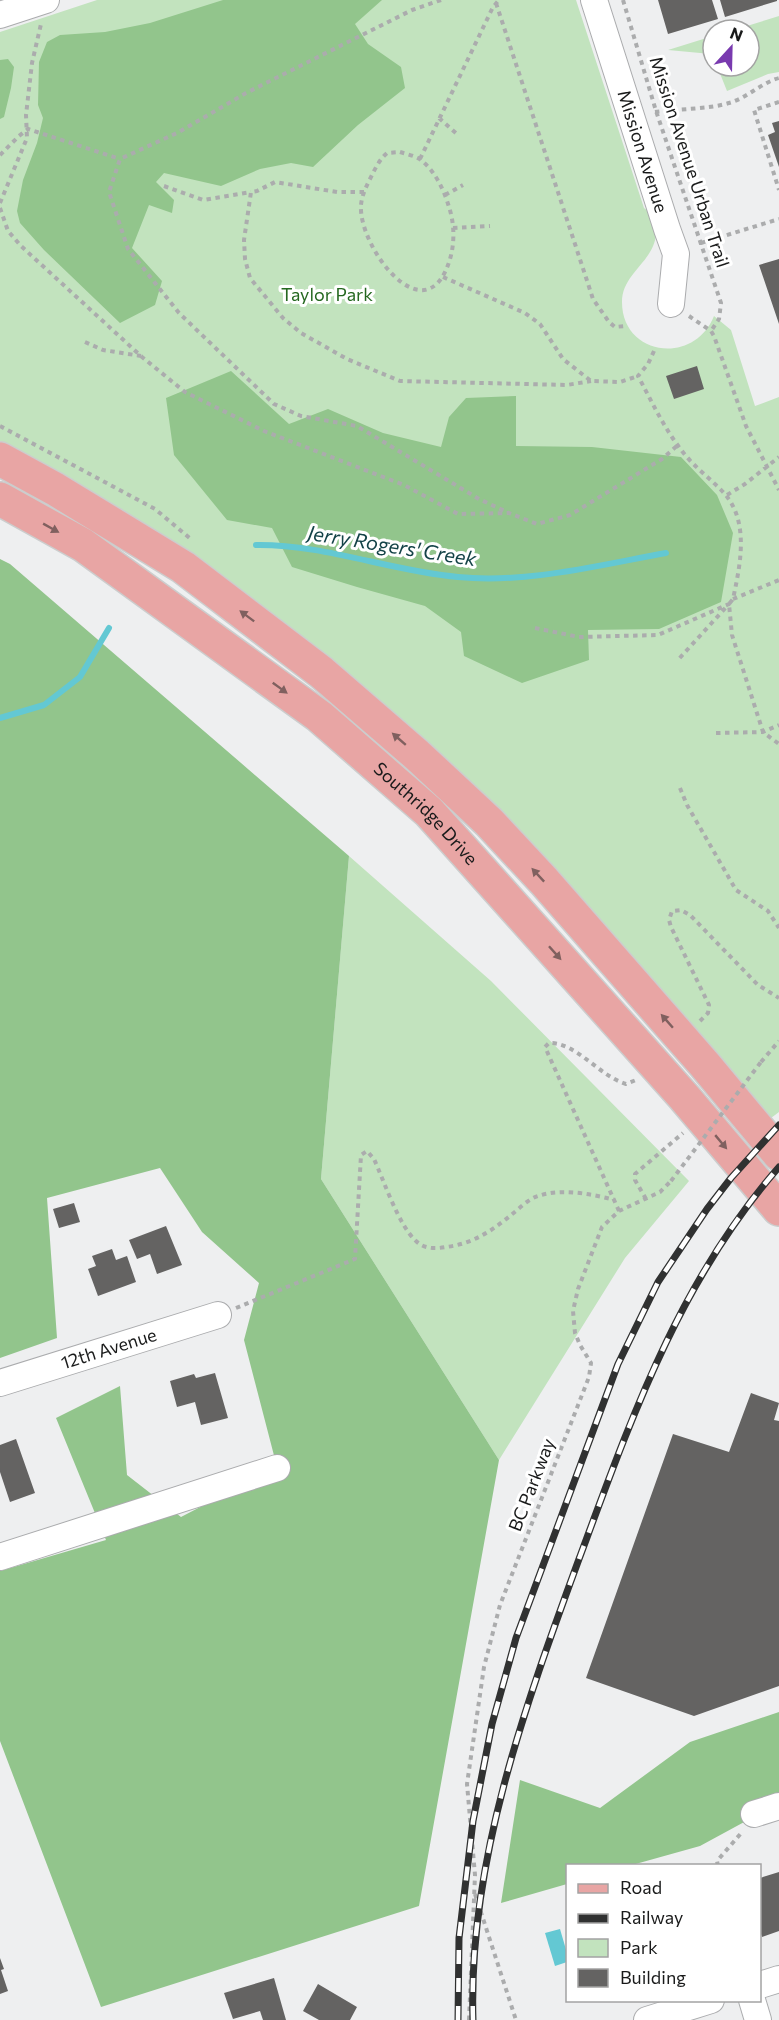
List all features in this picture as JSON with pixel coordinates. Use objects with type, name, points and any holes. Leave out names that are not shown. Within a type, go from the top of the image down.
[{"type":"main road","name":"Southridge Drive","points":[[0,459],[56,489],[183,567],[321,672],[417,755],[489,822],[544,881],[705,1065],[779,1154]]},
{"type":"main road","name":"Southridge Drive","points":[[0,500],[83,545],[300,702],[429,812],[684,1097],[779,1209]]},
{"type":"street","name":"Mission Avenue","points":[[594,0],[676,254],[671,304]]},
{"type":"street","points":[[0,15],[42,1]]},
{"type":"street","name":"12th Avenue","points":[[0,1383],[218,1315]]},
{"type":"street","points":[[0,1557],[277,1468]]},
{"type":"street","points":[[754,1814],[779,1806]]},
{"type":"street","points":[[761,1984],[779,1979]]},
{"type":"street","points":[[647,2020],[708,2002]]},
{"type":"street","points":[[752,2002],[758,2020]]},
{"type":"path","points":[[28,129],[120,159],[179,132],[246,93],[412,10],[441,0]]},
{"type":"path","name":"Mission Avenue Urban Trail","points":[[623,0],[657,111],[721,303],[719,318],[711,331],[746,426],[766,466]]},
{"type":"path","points":[[0,203],[27,138],[26,115],[32,63],[41,27],[42,1]]},
{"type":"path","points":[[420,159],[498,2]]},
{"type":"path","points":[[498,2],[593,299],[609,322],[615,327],[625,326]]},
{"type":"path","points":[[632,118],[657,111],[728,104],[750,95],[772,80],[779,78]]},
{"type":"path","points":[[779,102],[754,110],[779,190]]},
{"type":"path","points":[[440,118],[458,135]]},
{"type":"path","points":[[0,155],[28,129]]},
{"type":"path","points":[[400,152],[420,159],[434,175],[445,195],[453,228],[452,251],[443,277],[434,288],[420,290],[406,285],[387,269],[369,242],[363,226],[361,208],[364,192],[378,163],[387,153],[400,152]]},
{"type":"path","points":[[120,159],[109,192],[128,249],[179,313],[274,404],[301,416],[357,426],[479,499],[537,524],[570,515],[662,459],[678,445]]},
{"type":"path","points":[[164,186],[203,200],[257,191],[275,182],[337,192],[364,192]]},
{"type":"path","points":[[445,195],[463,185]]},
{"type":"path","points":[[251,192],[244,240],[245,259],[250,278],[283,318],[301,333],[347,359],[400,381],[567,385],[591,381],[620,382],[638,376],[654,351]]},
{"type":"path","points":[[0,208],[8,231],[21,246],[142,357],[185,392],[264,431],[404,485],[458,514],[509,513]]},
{"type":"path","points":[[701,243],[779,219]]},
{"type":"path","points":[[453,228],[490,226]]},
{"type":"path","points":[[443,277],[525,313],[540,324],[563,359],[591,381]]},
{"type":"path","points":[[85,342],[103,350],[142,357]]},
{"type":"path","points":[[638,376],[665,428],[683,453],[727,496],[738,520],[742,556],[733,599],[677,661]]},
{"type":"path","points":[[727,496],[779,457]]},
{"type":"path","points":[[766,466],[779,490]]},
{"type":"path","points":[[733,599],[779,580]]},
{"type":"path","points":[[534,628],[579,637],[658,635],[729,604]]},
{"type":"path","points":[[729,604],[732,635],[763,732],[779,744]]},
{"type":"path","points":[[716,733],[763,732],[779,725]]},
{"type":"path","points":[[680,788],[687,805],[736,890],[768,911],[779,928]]},
{"type":"path","name":"BC Parkway","points":[[469,2020],[475,1875],[467,1784],[484,1667],[500,1605],[589,1377],[591,1363],[575,1333],[573,1311],[578,1289],[602,1227],[619,1211],[660,1192],[671,1181],[779,1041]]},
{"type":"path","points":[[619,1211],[545,1047],[549,1043],[561,1043],[615,1081],[626,1084],[641,1077]]},
{"type":"path","points":[[646,1199],[635,1180],[635,1174],[675,1140]]},
{"type":"path","points":[[218,1315],[355,1259],[361,1155],[367,1151],[374,1159],[402,1223],[416,1241],[425,1247],[434,1249],[459,1245],[483,1235],[536,1197],[551,1194],[587,1193],[615,1200]]},
{"type":"path","points":[[718,1864],[717,1861],[737,1840],[754,1814]]},
{"type":"path","points":[[473,1890],[516,2020]]},
{"type":"green space","name":"Taylor Park","points":[[97,0],[576,0],[644,208],[654,216],[656,225],[654,244],[623,292],[625,320],[634,334],[646,343],[660,348],[676,348],[691,342],[704,332],[714,316],[731,330],[755,406],[779,397],[779,1112],[767,1121],[557,876],[37,462],[0,442],[0,32]]},
{"type":"green space","points":[[223,0],[382,0],[355,24],[368,44],[401,67],[405,88],[358,125],[313,167],[291,163],[260,169],[221,186],[164,173],[156,182],[174,200],[172,213],[149,205],[132,248],[162,281],[155,305],[120,323],[44,250],[20,223],[17,211],[23,180],[37,143],[43,118],[38,105],[39,62],[47,42],[60,35],[105,32],[150,23]]},
{"type":"green space","points":[[779,16],[779,72],[761,77],[761,22]]},
{"type":"green space","points":[[701,40],[701,53],[668,50]]},
{"type":"green space","points":[[8,59],[14,67],[4,117],[0,119],[0,60]]},
{"type":"green space","points":[[722,78],[758,78],[727,91]]},
{"type":"green space","points":[[231,371],[289,424],[328,409],[383,433],[441,447],[449,417],[466,398],[516,396],[516,446],[592,447],[681,457],[717,495],[733,533],[721,602],[659,629],[588,630],[589,660],[522,683],[464,656],[461,632],[425,606],[292,567],[272,528],[227,520],[174,455],[166,398]]},
{"type":"green space","points":[[0,559],[10,564],[349,856],[321,1179],[499,1460],[419,1906],[101,2007],[0,1741],[0,1571],[106,1540],[56,1418],[120,1386],[127,1475],[181,1517],[277,1467],[244,1340],[259,1283],[202,1232],[160,1168],[47,1198],[57,1338],[0,1358]]},
{"type":"green space","points":[[349,856],[491,981],[689,1181],[625,1258],[499,1460],[321,1179]]},
{"type":"green space","points":[[779,1712],[779,1803],[700,1846],[636,1864],[566,1864],[566,1884],[501,1903],[520,1780],[600,1808],[690,1742]]},
{"type":"water","points":[[560,1929],[566,1950],[566,1962],[555,1966],[545,1933]]},
{"type":"building","points":[[658,0],[712,0],[718,18],[701,18],[701,24],[668,34]]},
{"type":"building","points":[[720,0],[777,0],[777,1],[725,17]]},
{"type":"building","points":[[779,121],[779,167],[768,135],[775,132],[772,123]]},
{"type":"building","points":[[779,259],[779,324],[759,265]]},
{"type":"building","points":[[697,366],[704,389],[674,399],[666,376]]},
{"type":"building","points":[[74,1203],[80,1222],[59,1228],[53,1209]]},
{"type":"building","points":[[166,1226],[182,1265],[157,1274],[150,1254],[137,1259],[129,1240]]},
{"type":"building","points":[[112,1249],[116,1260],[127,1256],[136,1282],[98,1296],[88,1269],[96,1266],[92,1256]]},
{"type":"building","points":[[215,1373],[228,1418],[201,1425],[195,1402],[177,1407],[170,1381],[194,1374],[196,1378]]},
{"type":"building","points":[[751,1393],[779,1403],[774,1420],[779,1421],[779,1686],[694,1716],[586,1678],[673,1434],[729,1452]]},
{"type":"building","points":[[16,1439],[35,1493],[10,1502],[0,1472],[0,1445]]},
{"type":"building","points":[[779,1872],[779,1931],[762,1937],[761,1934],[761,1878]]},
{"type":"building","points":[[0,1958],[4,1969],[1,1970],[8,1991],[0,1994]]},
{"type":"building","points":[[274,1978],[286,2020],[263,2020],[260,2011],[233,2019],[224,1993]]},
{"type":"building","points":[[318,1984],[357,2007],[350,2020],[319,2020],[303,2011]]},
{"type":"waterway","name":"Jerry Rogers' Creek","points":[[256,545],[307,549],[433,574],[484,578],[536,576],[666,553]]},
{"type":"waterway","name":"Jerry Rogers' Creek","points":[[0,718],[44,705],[80,677],[109,628]]},
{"type":"railway","points":[[458,2020],[459,1938],[473,1821],[492,1724],[516,1638],[618,1364],[658,1282],[707,1209],[731,1178],[779,1125]]},
{"type":"railway","points":[[473,2020],[474,1961],[480,1902],[490,1843],[520,1728],[559,1615],[618,1455],[661,1353],[685,1304],[744,1211],[779,1167]]}]
